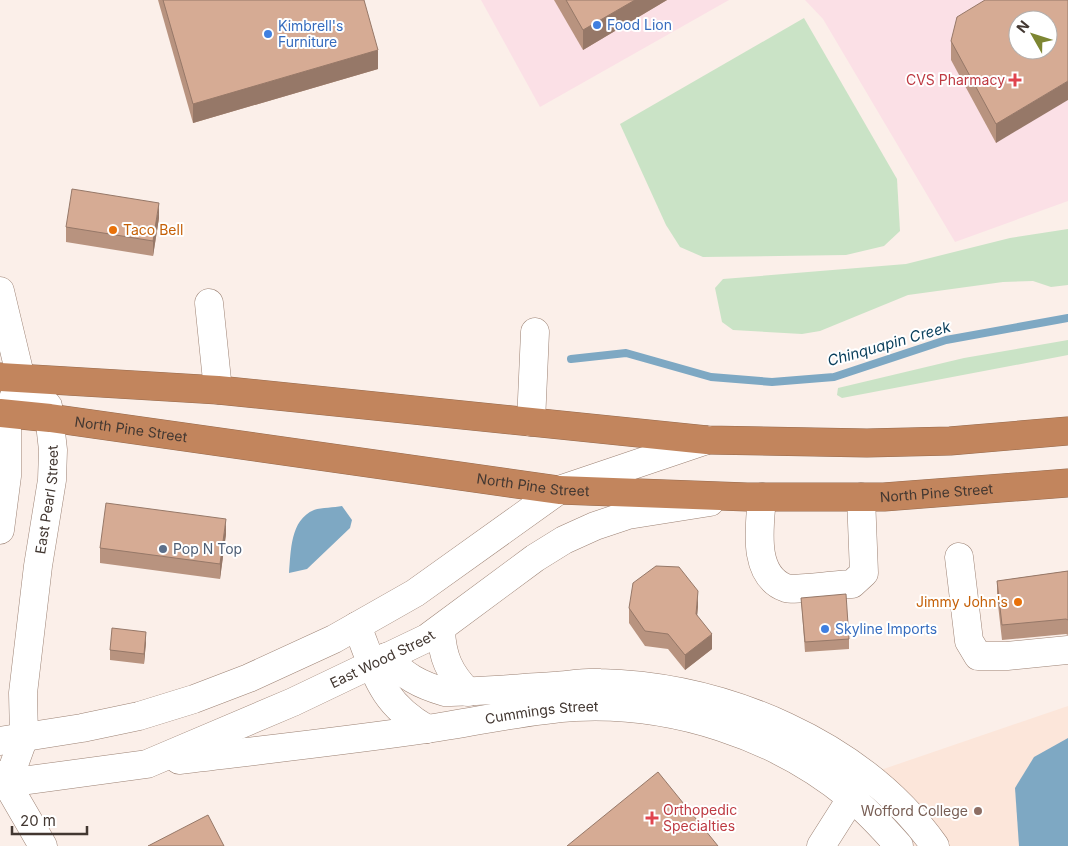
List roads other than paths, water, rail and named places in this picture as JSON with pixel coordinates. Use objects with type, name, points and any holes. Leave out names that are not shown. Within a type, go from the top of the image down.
[{"type":"highway","points":[[10,378],[218,390],[707,440],[895,442],[977,439],[1068,432]]},
{"type":"highway","name":"North Pine Street","points":[[3,413],[559,490],[754,497],[861,497],[1068,484]]},
{"type":"street","points":[[0,291],[10,378],[3,413],[7,476],[0,530]]},
{"type":"street","points":[[209,303],[218,390]]},
{"type":"street","points":[[531,422],[535,332]]},
{"type":"street","name":"East Pearl Street","points":[[2,781],[22,693],[38,566],[52,480],[53,450],[48,406],[10,378]]},
{"type":"street","points":[[12,739],[82,728],[139,716],[194,699],[249,678],[357,626],[415,593],[559,490],[707,440]]},
{"type":"street","points":[[754,497],[760,557],[771,578],[787,588],[852,584],[858,581],[864,572],[861,497]]},
{"type":"street","name":"East Wood Street","points":[[2,781],[148,764],[293,702],[441,630],[535,558],[564,540],[595,526],[628,515],[754,497]]},
{"type":"street","points":[[959,558],[968,641],[978,656],[1007,656],[1068,650]]},
{"type":"street","points":[[357,626],[379,660],[380,684],[392,703],[408,718],[427,729]]},
{"type":"street","points":[[441,630],[441,648],[446,664],[468,692]]},
{"type":"street","name":"Cummings Street","points":[[379,660],[422,686],[445,692],[468,692],[598,682],[644,685],[692,694],[735,706],[787,728],[836,754],[899,846]]},
{"type":"street","points":[[273,749],[293,702]]},
{"type":"street","name":"Cummings Street","points":[[148,764],[427,729],[576,707],[624,708],[670,714],[717,726],[756,739],[799,761],[901,806],[935,846]]},
{"type":"street","points":[[2,781],[43,846]]},
{"type":"street","points":[[821,846],[859,787]]},
{"type":"water","points":[[342,506],[352,520],[350,528],[307,569],[289,573],[291,546],[300,521],[314,510]]},
{"type":"water","points":[[1068,738],[1068,846],[1019,846],[1015,788],[1034,757]]},
{"type":"waterway","name":"Chinquapin Creek","points":[[571,359],[626,353],[711,377],[772,382],[834,377],[946,340],[1068,318]]},
{"type":"place","name":"Food Lion","points":[[597,25]]},
{"type":"place","name":"Kimbrell's Furniture","points":[[268,34]]},
{"type":"place","name":"CVS Pharmacy","points":[[1015,80]]},
{"type":"place","name":"Taco Bell","points":[[113,230]]},
{"type":"place","name":"Pop N Top","points":[[163,549]]},
{"type":"place","name":"Jimmy John's","points":[[1018,602]]},
{"type":"place","name":"Skyline Imports","points":[[825,629]]},
{"type":"place","name":"Wofford College","points":[[978,811]]},
{"type":"place","name":"Orthopedic Specialties","points":[[652,818]]}]
